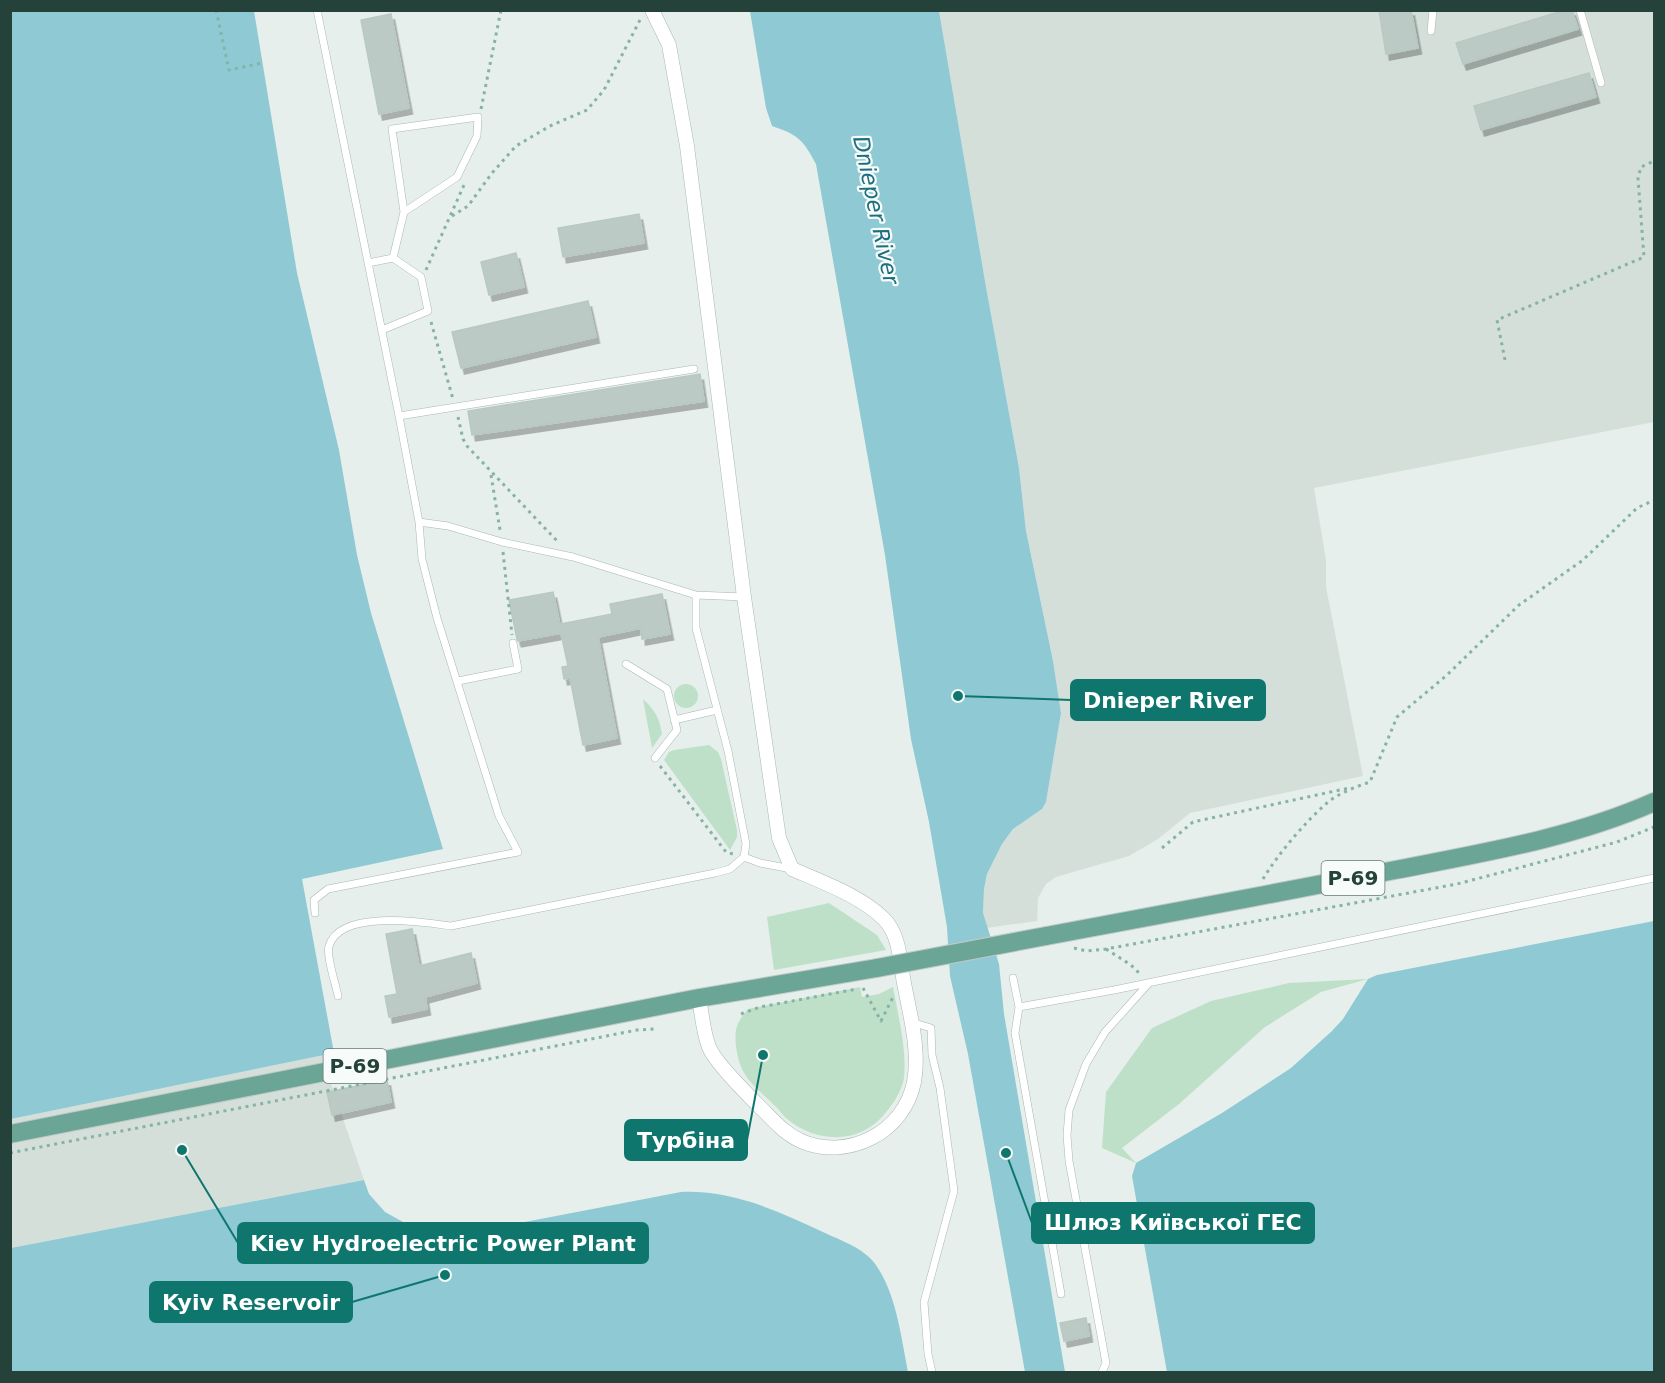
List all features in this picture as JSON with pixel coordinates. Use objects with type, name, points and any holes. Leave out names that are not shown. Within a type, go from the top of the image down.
[{"type":"main road","name":"Р-69","points":[[10,1134],[699,998],[877,968],[1253,898],[1533,841],[1600,823],[1654,802]]},
{"type":"street","points":[[647,12],[669,45],[687,147],[744,597],[779,838],[792,869],[865,903],[885,920],[896,939],[915,1045],[914,1082],[907,1102],[897,1118],[884,1131],[866,1142],[844,1148],[821,1147],[801,1141],[782,1130],[733,1079],[709,1049],[699,998]]},
{"type":"lane","points":[[315,913],[314,900],[328,890],[518,852],[499,816],[427,584],[419,522],[399,416],[317,10]]},
{"type":"lane","points":[[1431,31],[1433,10]]},
{"type":"lane","points":[[1580,10],[1601,83]]},
{"type":"lane","points":[[393,258],[404,212],[392,129],[478,117],[477,136],[457,177],[404,212]]},
{"type":"lane","points":[[368,263],[393,258],[421,277],[428,311],[382,330]]},
{"type":"lane","points":[[399,416],[694,369]]},
{"type":"lane","points":[[419,522],[448,526],[502,542],[573,557],[696,595],[744,597]]},
{"type":"lane","points":[[338,996],[329,946],[340,932],[350,927],[382,920],[411,920],[451,926],[715,873],[730,869],[744,857],[746,844],[728,751],[696,628],[696,595]]},
{"type":"lane","points":[[458,681],[518,669],[513,643]]},
{"type":"lane","points":[[626,664],[667,689],[677,730],[655,758]]},
{"type":"lane","points":[[674,720],[717,710]]},
{"type":"lane","points":[[744,857],[760,863],[792,869]]},
{"type":"lane","points":[[1018,1006],[1149,983],[1654,878]]},
{"type":"lane","points":[[1013,978],[1018,1006],[1015,1033],[1061,1294]]},
{"type":"lane","points":[[1101,1372],[1106,1363],[1069,1161],[1067,1135],[1069,1110],[1086,1064],[1105,1032],[1149,983]]},
{"type":"lane","points":[[911,1022],[931,1028],[932,1055],[940,1088],[954,1191],[924,1302],[928,1354],[932,1372]]},
{"type":"path","points":[[216,10],[229,70],[262,63]]},
{"type":"path","points":[[478,117],[501,10]]},
{"type":"path","points":[[452,216],[468,206],[492,173],[516,146],[550,126],[587,110],[604,90],[647,12]]},
{"type":"path","points":[[1505,360],[1497,320],[1644,257],[1638,178],[1641,167],[1649,161],[1654,161]]},
{"type":"path","points":[[421,277],[452,216],[468,176]]},
{"type":"path","points":[[428,311],[463,439],[491,473],[573,557]]},
{"type":"path","points":[[491,473],[502,542],[513,643]]},
{"type":"path","points":[[1162,848],[1193,822],[1370,782],[1397,717],[1447,675],[1519,604],[1583,560],[1638,508],[1654,500]]},
{"type":"path","points":[[655,758],[726,852],[744,857]]},
{"type":"path","points":[[1253,898],[1269,868],[1296,835],[1328,802],[1354,787]]},
{"type":"path","points":[[1086,951],[1456,884],[1617,842],[1654,827]]},
{"type":"path","points":[[1106,949],[1131,965],[1149,983]]},
{"type":"path","points":[[741,1014],[760,1007],[871,985]]},
{"type":"path","points":[[863,988],[881,1021],[897,988]]},
{"type":"path","points":[[10,1153],[637,1030],[655,1029]]},
{"type":"shaded area","points":[[939,11],[1654,11],[1654,422],[1314,488],[1326,560],[1326,587],[1363,776],[1190,813],[1158,839],[1129,856],[1056,877],[1046,884],[1038,898],[1037,921],[986,928],[983,913],[987,874],[1002,844],[1013,829],[1042,809],[1046,802],[1061,713],[1053,661],[1026,531],[1019,468]]},
{"type":"shaded area","points":[[334,1053],[327,1072],[364,1180],[11,1248],[11,1119]]},
{"type":"green space","points":[[686,684],[691,685],[697,691],[697,701],[691,707],[686,708],[681,707],[675,701],[674,696],[675,691],[681,685]]},
{"type":"green space","points":[[643,699],[656,715],[662,734],[652,748]]},
{"type":"green space","points":[[709,745],[718,752],[721,759],[737,830],[737,837],[730,850],[664,760],[669,752],[674,750]]},
{"type":"green space","points":[[829,903],[877,935],[886,950],[774,970],[767,917]]},
{"type":"green space","points":[[1368,979],[1321,992],[1265,1027],[1179,1104],[1122,1148],[1136,1163],[1102,1148],[1106,1092],[1152,1028],[1211,1001],[1289,983]]},
{"type":"green space","points":[[860,987],[862,997],[879,994],[893,987],[903,1044],[905,1067],[903,1083],[889,1109],[872,1126],[848,1136],[823,1136],[798,1127],[787,1119],[749,1080],[738,1057],[736,1030],[748,1009]]},
{"type":"water","points":[[11,10],[254,11],[297,273],[339,450],[357,555],[371,613],[443,849],[302,879],[334,1053],[11,1119]]},
{"type":"water","points":[[750,11],[939,11],[1019,468],[1026,531],[1053,661],[1061,713],[1046,802],[1042,809],[1013,829],[1002,844],[987,874],[983,913],[999,964],[1004,1014],[1065,1372],[1025,1372],[968,1054],[950,976],[947,927],[929,822],[911,739],[885,555],[816,164],[799,139],[772,126],[766,108]]},
{"type":"water","points":[[1654,921],[1654,1372],[1167,1372],[1132,1176],[1136,1163],[1222,1113],[1291,1068],[1343,1019],[1368,979],[1377,975]]},
{"type":"water","points":[[364,1180],[369,1194],[385,1212],[423,1233],[442,1240],[681,1192],[719,1194],[755,1204],[843,1241],[862,1251],[872,1260],[887,1285],[892,1299],[908,1372],[11,1372],[11,1248]]},
{"type":"building","points":[[1379,10],[1411,10],[1418,48],[1386,54]]},
{"type":"building","points":[[1565,10],[1572,10],[1578,29],[1463,64],[1456,43]]},
{"type":"building","points":[[391,14],[409,108],[379,114],[361,20]]},
{"type":"building","points":[[1589,73],[1596,97],[1481,130],[1474,106]]},
{"type":"building","points":[[639,214],[644,243],[563,257],[558,228]]},
{"type":"building","points":[[516,253],[524,287],[489,295],[481,262]]},
{"type":"building","points":[[588,301],[596,337],[461,368],[452,332]]},
{"type":"building","points":[[700,374],[704,401],[472,435],[468,411]]},
{"type":"building","points":[[553,592],[560,626],[560,624],[612,614],[610,604],[662,594],[670,634],[642,639],[641,628],[598,637],[617,738],[583,745],[570,678],[564,679],[562,667],[568,666],[561,633],[518,641],[517,639],[509,600]]},
{"type":"building","points":[[412,929],[419,966],[471,953],[477,983],[425,997],[427,1009],[389,1017],[385,996],[397,994],[386,934]]},
{"type":"building","points":[[387,1080],[391,1102],[332,1115],[327,1092]]},
{"type":"building","points":[[1086,1318],[1089,1336],[1064,1341],[1060,1323]]},
{"type":"place","name":"Dnieper River","points":[[958,696]]},
{"type":"place","name":"Турбіна","points":[[763,1055]]},
{"type":"place","name":"Kiev Hydroelectric Power Plant","points":[[182,1150]]},
{"type":"place","name":"Шлюз Київської ГЕС","points":[[1006,1153]]},
{"type":"place","name":"Kyiv Reservoir","points":[[445,1275]]}]
